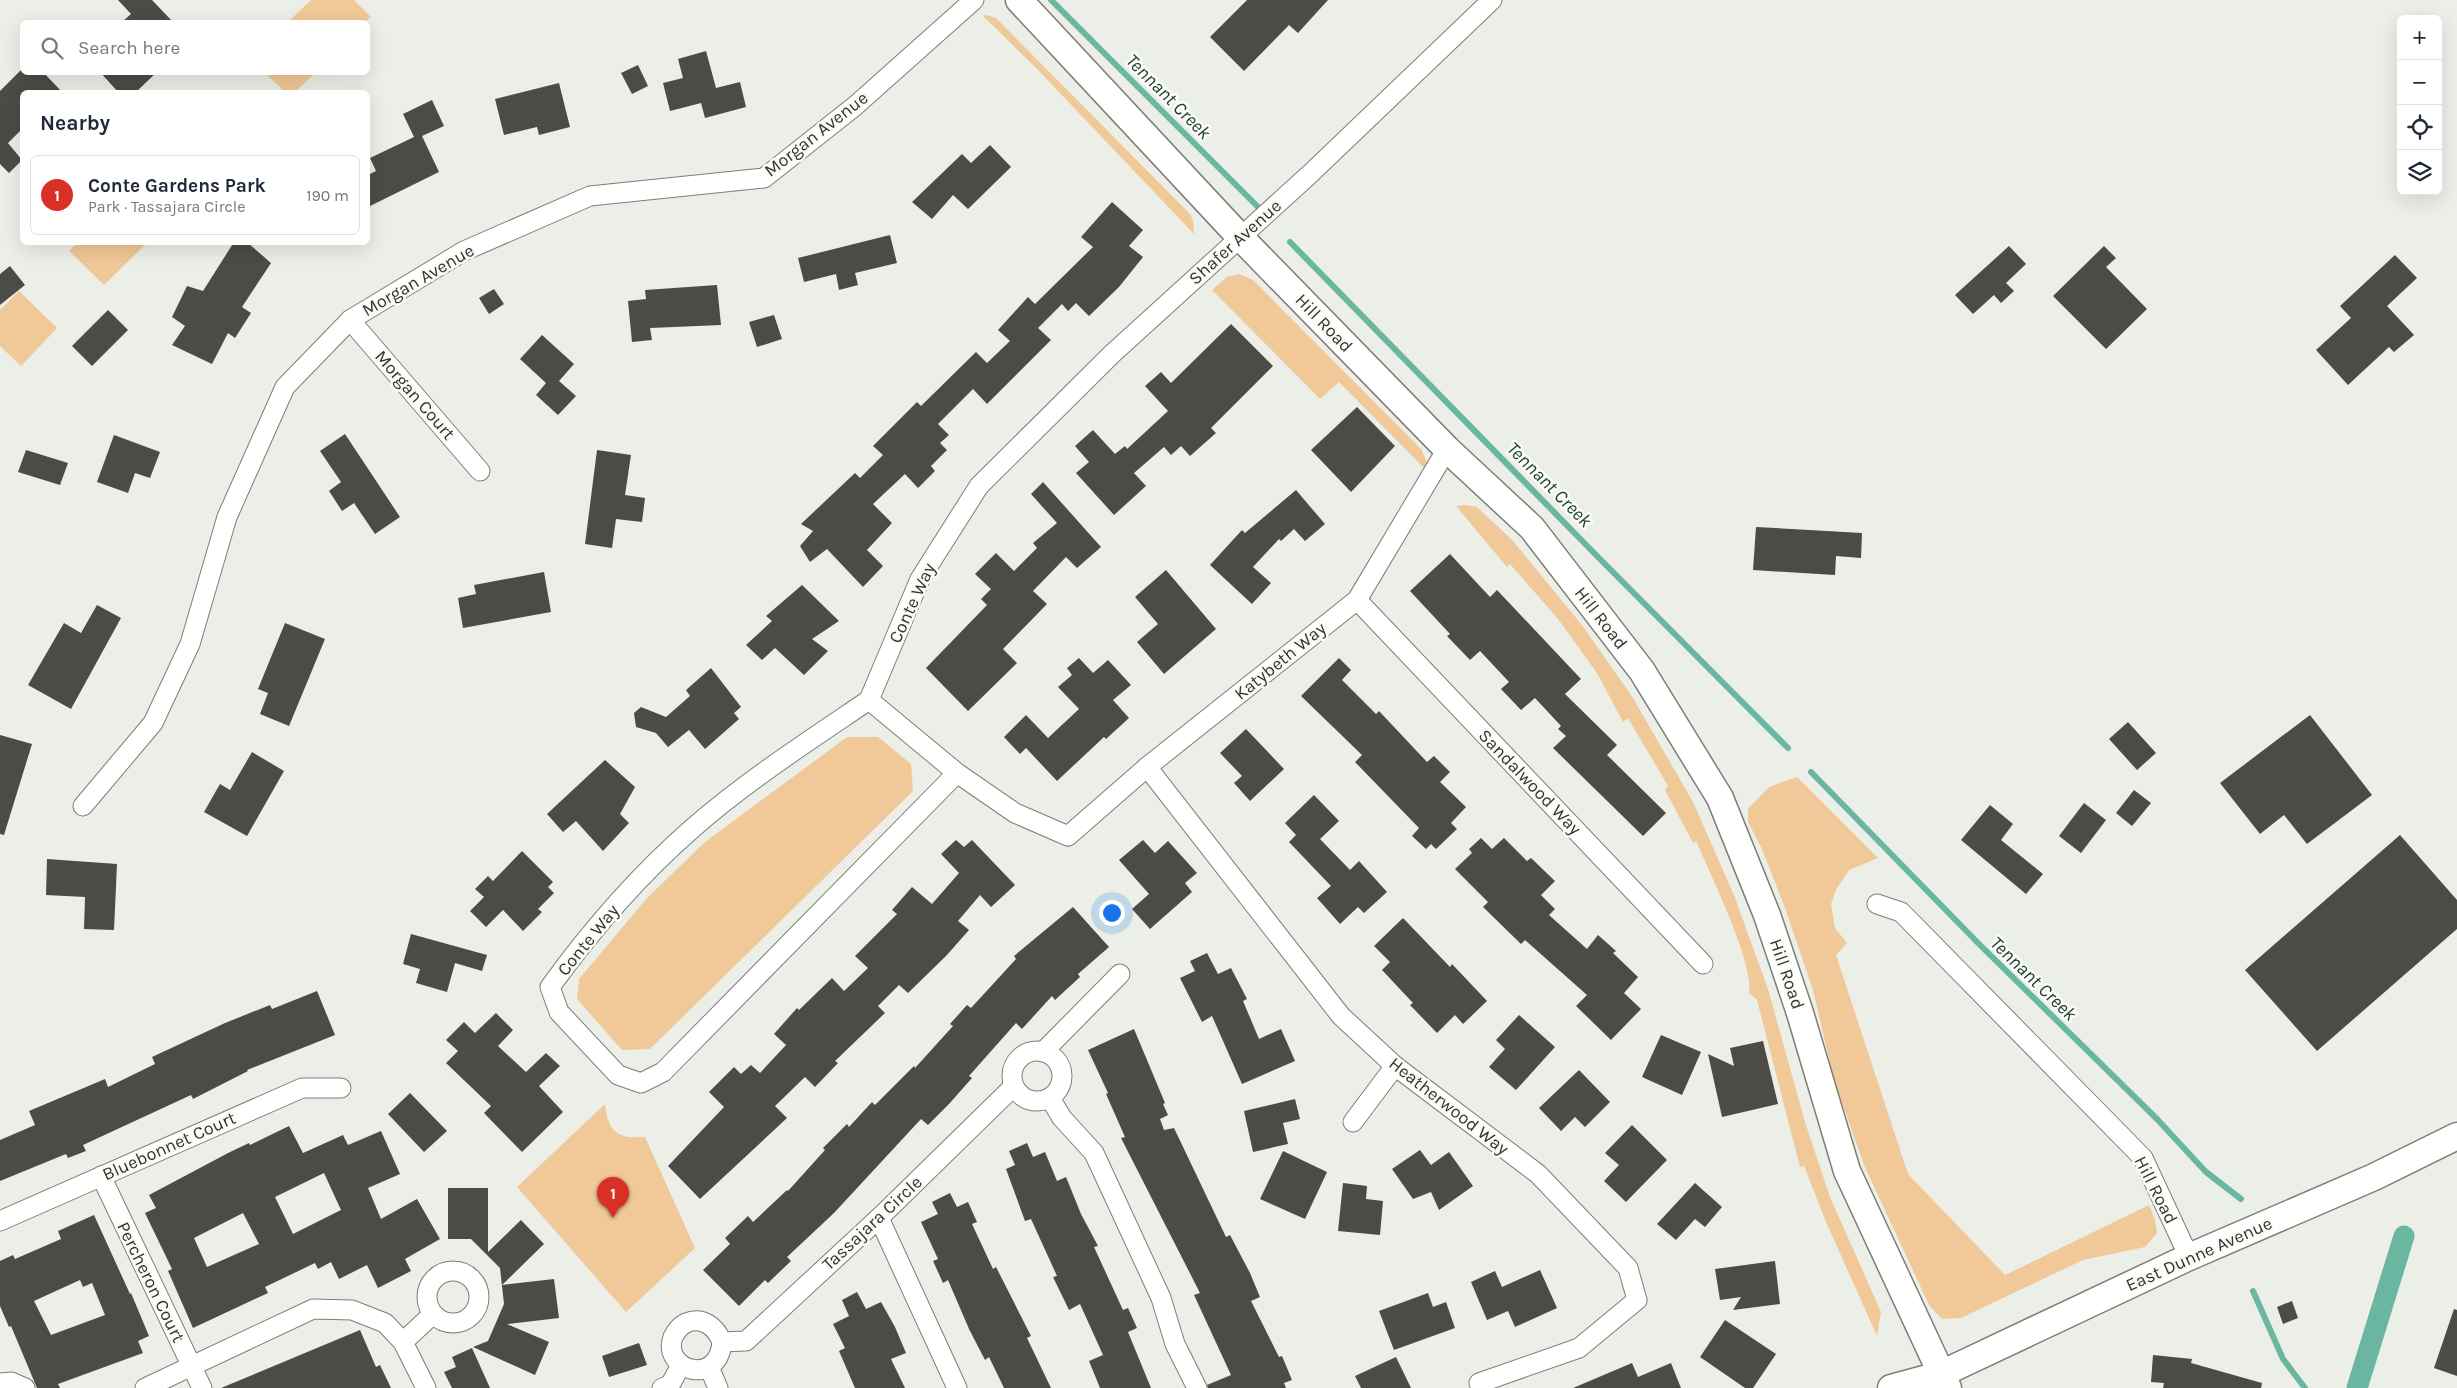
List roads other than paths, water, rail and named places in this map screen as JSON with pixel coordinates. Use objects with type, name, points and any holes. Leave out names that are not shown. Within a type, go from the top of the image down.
[{"type":"main road","name":"Hill Road","points":[[1018,0],[1240,237],[1447,449],[1532,528],[1642,671],[1720,798],[1767,915],[1800,1014],[1847,1171],[1936,1384]]},
{"type":"main road","name":"East Dunne Avenue","points":[[1891,1388],[1936,1384],[2188,1257],[2374,1176],[2457,1136]]},
{"type":"street","name":"Morgan Avenue","points":[[83,806],[152,723],[190,644],[227,517],[285,387],[350,320],[464,251],[590,196],[764,178],[854,106],[974,0]]},
{"type":"street","name":"Shafer Avenue","points":[[979,486],[1112,354],[1310,174],[1492,0]]},
{"type":"street","name":"Morgan Court","points":[[350,320],[480,471]]},
{"type":"street","name":"Katybeth Way","points":[[957,773],[1015,813],[1068,836],[1147,767],[1357,600],[1447,449]]},
{"type":"street","name":"Conte Way","points":[[957,773],[663,1072],[641,1083],[618,1075],[558,1012],[550,988],[612,907],[694,827],[796,749],[869,700],[920,580],[979,486]]},
{"type":"street","name":"Sandalwood Way","points":[[1357,600],[1703,964]]},
{"type":"street","points":[[869,700],[957,773]]},
{"type":"street","name":"Heatherwood Way","points":[[1147,767],[1285,940],[1341,1016],[1395,1066],[1538,1174],[1628,1268],[1637,1300],[1579,1348],[1479,1383]]},
{"type":"street","name":"Hill Road","points":[[1877,904],[1902,912],[2143,1158],[2188,1257]]},
{"type":"street","points":[[1043,1052],[1120,974]]},
{"type":"street","points":[[1035,1051],[1043,1052],[1058,1062],[1062,1073],[1062,1083],[1058,1091],[1050,1098],[1042,1101],[1025,1098],[1014,1086],[1012,1078],[1014,1066],[1019,1058],[1035,1051]]},
{"type":"street","points":[[1353,1122],[1395,1066]]},
{"type":"street","name":"Tassajara Circle","points":[[722,1342],[746,1341],[879,1218],[1014,1086]]},
{"type":"street","name":"Bluebonnet Court","points":[[0,1221],[302,1088],[341,1088]]},
{"type":"street","points":[[1050,1098],[1062,1118],[1094,1152],[1161,1298],[1175,1344],[1197,1388]]},
{"type":"street","name":"Percheron Court","points":[[100,1176],[202,1388]]},
{"type":"street","points":[[879,1218],[957,1388]]},
{"type":"street","points":[[145,1388],[313,1309],[352,1310],[386,1323],[403,1342],[426,1388]]},
{"type":"street","points":[[403,1342],[433,1314]]},
{"type":"street","points":[[693,1321],[703,1321],[712,1325],[722,1342],[721,1352],[717,1361],[709,1367],[700,1370],[690,1370],[682,1365],[675,1358],[672,1349],[672,1339],[677,1330],[684,1324],[693,1321]]},
{"type":"street","points":[[662,1388],[670,1385],[682,1365]]},
{"type":"street","points":[[709,1367],[718,1388]]},
{"type":"street","points":[[0,1383],[11,1382],[25,1388]]},
{"type":"waterway","name":"Tennant Creek","points":[[1051,0],[1264,213]]},
{"type":"waterway","name":"Tennant Creek","points":[[1290,242],[1788,748]]},
{"type":"waterway","name":"Tennant Creek","points":[[1811,772],[1980,945],[2157,1119],[2206,1172],[2241,1199]]},
{"type":"waterway","points":[[2357,1388],[2404,1236]]},
{"type":"waterway","name":"Tennant Creek","points":[[2253,1291],[2283,1359],[2305,1388]]},
{"type":"place","name":"Conte Gardens Park","points":[[613,1218]]}]
